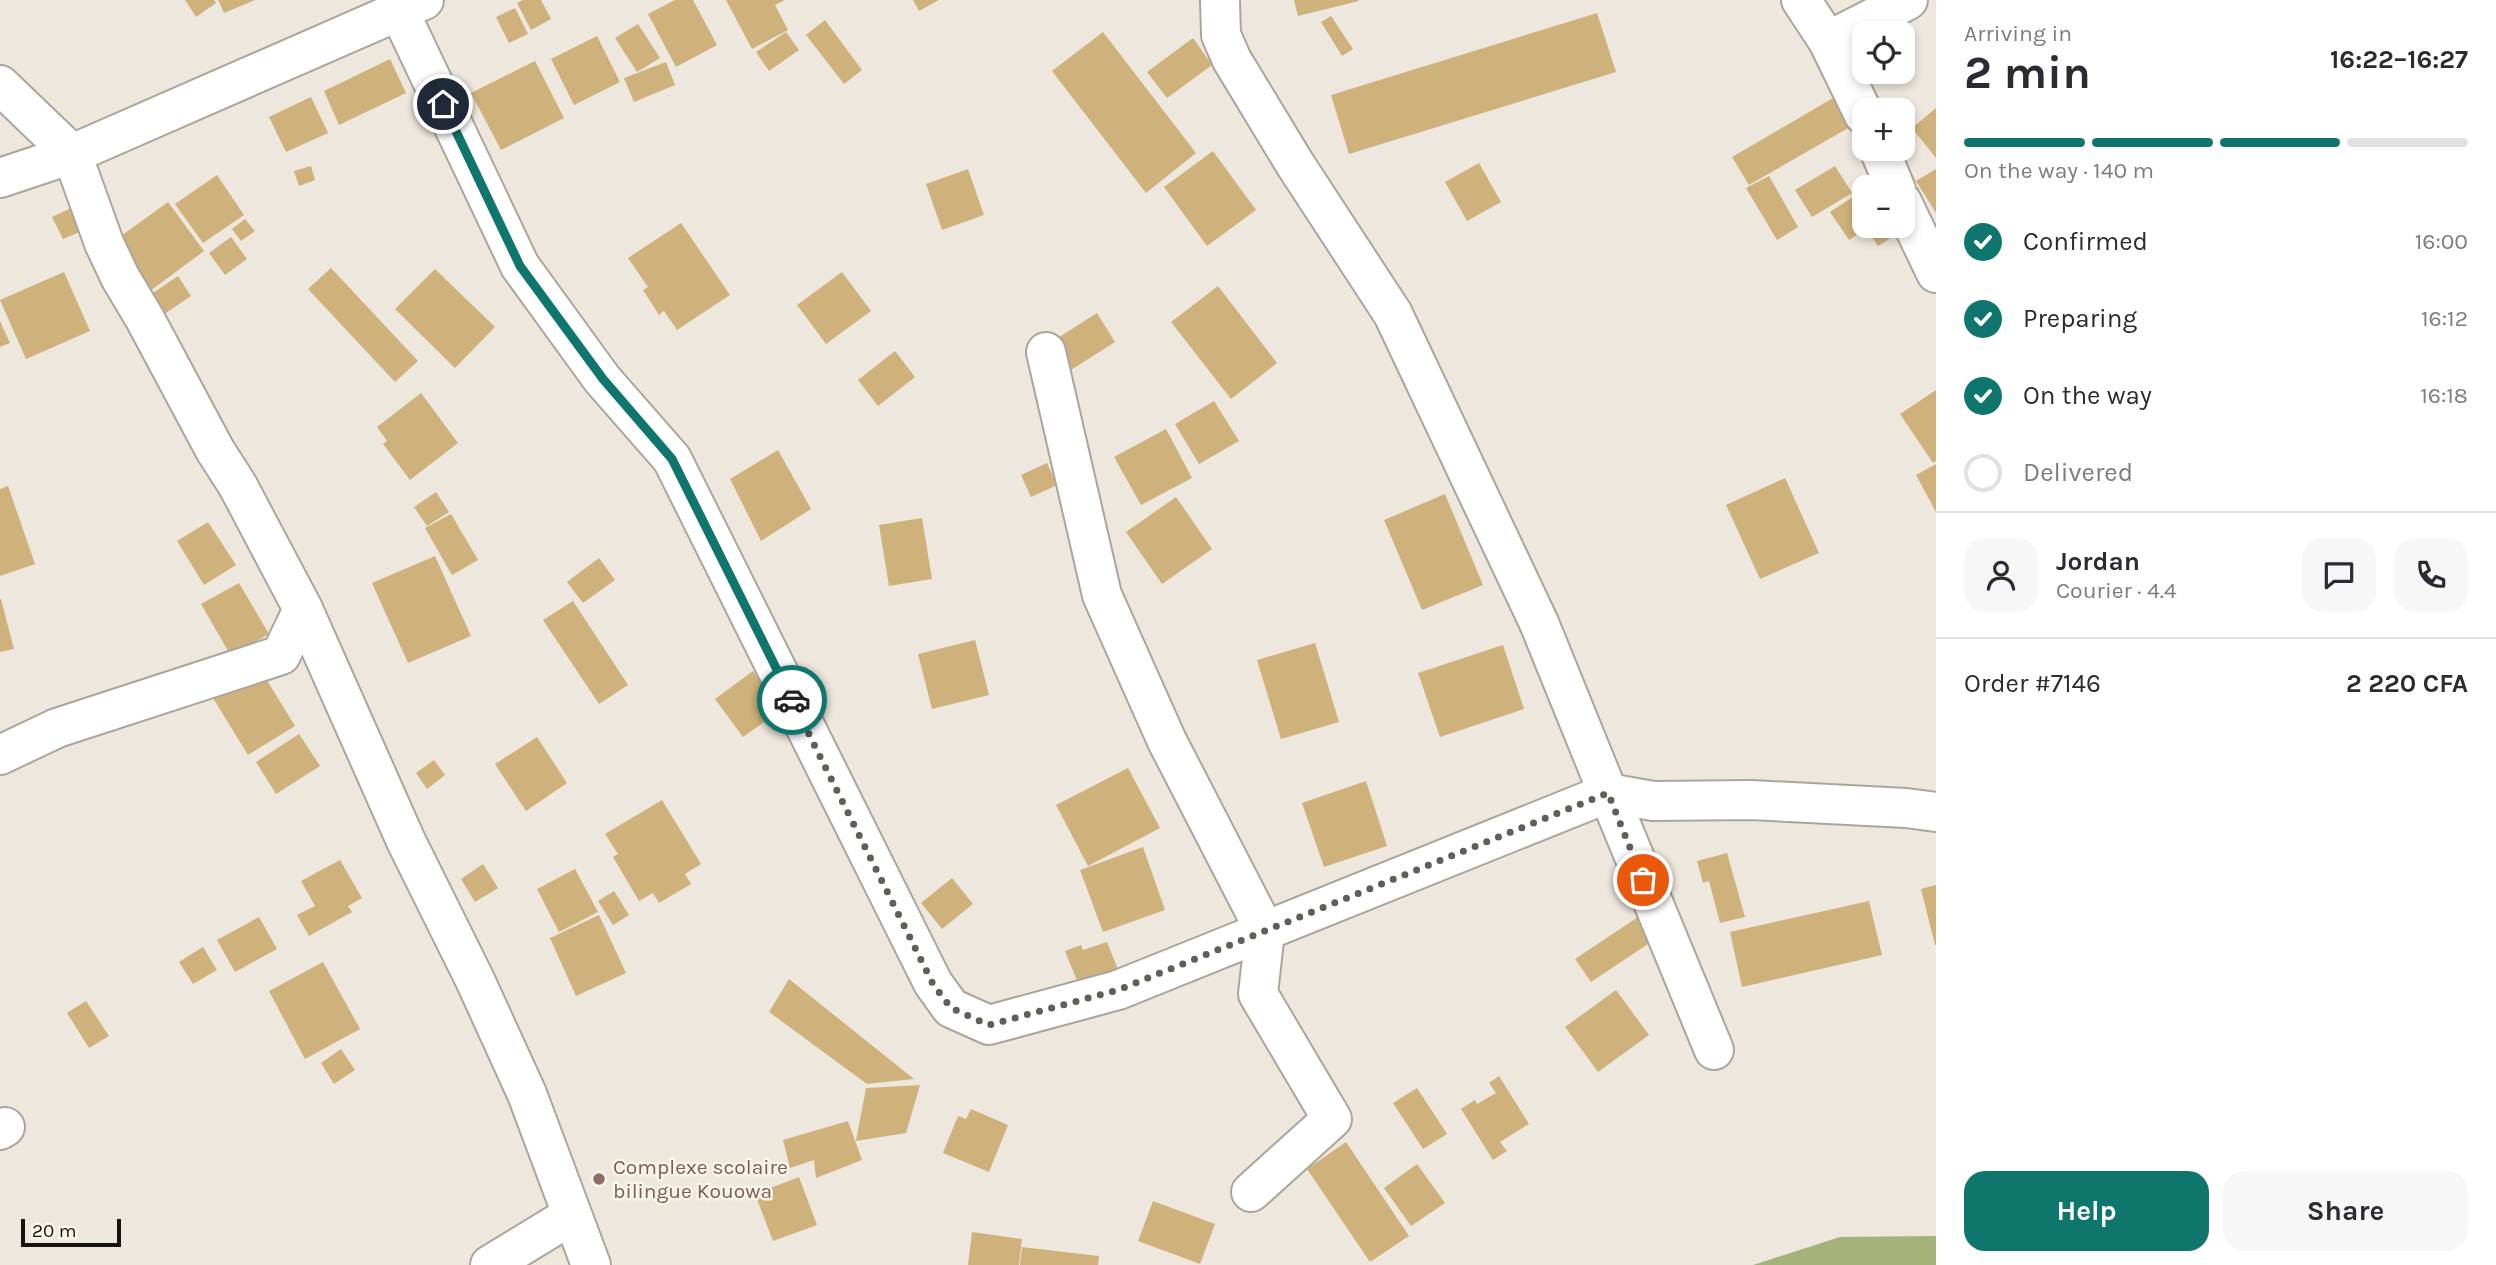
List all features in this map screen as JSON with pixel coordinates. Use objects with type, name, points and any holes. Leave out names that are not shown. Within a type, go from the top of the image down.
[{"type":"street","points":[[1220,0],[1221,35],[1232,60],[1295,164],[1393,314],[1539,623],[1714,1050]]},
{"type":"street","points":[[1801,0],[1828,41],[1856,98]]},
{"type":"street","points":[[1828,41],[1908,0]]},
{"type":"street","points":[[0,178],[72,154],[412,6],[520,266],[603,379],[672,459],[933,984],[951,1008],[989,1025],[1118,990],[1608,793],[1653,801],[1751,800],[1936,812]]},
{"type":"street","points":[[0,85],[72,154],[104,243],[120,277],[145,318],[215,450],[238,486],[303,609],[406,841],[475,980],[527,1094],[591,1265]]},
{"type":"street","points":[[1915,229],[1936,273]]},
{"type":"street","points":[[1046,352],[1102,595],[1167,741],[1265,931],[1258,994],[1332,1119],[1251,1192]]},
{"type":"street","points":[[0,755],[57,728],[281,655],[303,609]]},
{"type":"street","points":[[490,1265],[572,1215]]},
{"type":"green space","points":[[1936,1236],[1936,1265],[1753,1265],[1840,1237]]},
{"type":"building","points":[[185,0],[214,0],[216,3],[196,17]]},
{"type":"building","points":[[218,0],[255,0],[224,13]]},
{"type":"building","points":[[523,0],[541,0],[551,19],[531,30],[517,3]]},
{"type":"building","points":[[675,0],[693,0],[717,45],[676,67],[648,14]]},
{"type":"building","points":[[726,0],[785,0],[775,5],[788,30],[752,49]]},
{"type":"building","points":[[913,0],[939,0],[919,11]]},
{"type":"building","points":[[1294,0],[1358,0],[1359,1],[1298,16]]},
{"type":"building","points":[[515,8],[528,34],[509,43],[496,17]]},
{"type":"building","points":[[1597,13],[1616,72],[1349,154],[1331,95]]},
{"type":"building","points":[[1331,16],[1353,49],[1342,56],[1321,22]]},
{"type":"building","points":[[825,20],[862,70],[844,84],[806,35]]},
{"type":"building","points":[[638,24],[660,58],[637,72],[615,38]]},
{"type":"building","points":[[786,32],[799,50],[769,71],[756,52]]},
{"type":"building","points":[[1103,32],[1196,153],[1146,193],[1052,71]]},
{"type":"building","points":[[597,36],[620,82],[574,105],[551,59]]},
{"type":"building","points":[[1193,38],[1212,65],[1167,98],[1147,72]]},
{"type":"building","points":[[390,59],[406,93],[339,125],[324,91]]},
{"type":"building","points":[[535,61],[564,118],[501,150],[471,93]]},
{"type":"building","points":[[666,62],[675,85],[634,102],[624,78]]},
{"type":"building","points":[[311,97],[328,133],[286,152],[269,117]]},
{"type":"building","points":[[1833,98],[1850,127],[1749,185],[1732,157]]},
{"type":"building","points":[[1936,108],[1936,158],[1915,132],[1915,126]]},
{"type":"building","points":[[1213,151],[1256,210],[1207,246],[1164,187]]},
{"type":"building","points":[[1479,163],[1501,202],[1467,221],[1445,182]]},
{"type":"building","points":[[311,166],[315,180],[299,186],[294,171]]},
{"type":"building","points":[[1835,166],[1852,193],[1812,217],[1795,190]]},
{"type":"building","points":[[968,169],[984,215],[942,230],[926,184]]},
{"type":"building","points":[[1936,169],[1936,213],[1916,181]]},
{"type":"building","points":[[217,175],[244,215],[203,243],[175,204]]},
{"type":"building","points":[[1769,176],[1798,227],[1777,240],[1746,188]]},
{"type":"building","points":[[1852,198],[1852,238],[1849,240],[1830,212]]},
{"type":"building","points":[[168,202],[204,251],[146,294],[110,244]]},
{"type":"building","points":[[71,208],[82,231],[63,239],[52,217]]},
{"type":"building","points":[[245,219],[255,231],[241,241],[232,229]]},
{"type":"building","points":[[681,223],[730,295],[677,330],[664,311],[659,315],[643,290],[648,287],[628,258]]},
{"type":"building","points":[[231,237],[247,259],[225,275],[209,253]]},
{"type":"building","points":[[1872,238],[1891,238],[1878,246]]},
{"type":"building","points":[[331,268],[418,361],[395,382],[308,289]]},
{"type":"building","points":[[435,269],[495,327],[455,368],[395,309]]},
{"type":"building","points":[[64,272],[90,331],[26,359],[0,300]]},
{"type":"building","points":[[842,272],[871,311],[826,344],[797,305]]},
{"type":"building","points":[[178,276],[191,296],[163,315],[150,295]]},
{"type":"building","points":[[1218,286],[1277,363],[1231,399],[1171,322]]},
{"type":"building","points":[[1097,313],[1115,342],[1071,370],[1053,341]]},
{"type":"building","points":[[0,321],[10,343],[0,347]]},
{"type":"building","points":[[895,351],[915,377],[878,406],[858,380]]},
{"type":"building","points":[[1936,390],[1936,461],[1933,463],[1900,414]]},
{"type":"building","points":[[421,393],[458,443],[410,480],[383,444],[387,441],[377,427]]},
{"type":"building","points":[[1214,401],[1239,441],[1199,464],[1175,424]]},
{"type":"building","points":[[1166,429],[1192,478],[1141,505],[1114,457]]},
{"type":"building","points":[[778,450],[811,509],[761,541],[730,479]]},
{"type":"building","points":[[1047,463],[1057,485],[1031,497],[1021,475]]},
{"type":"building","points":[[1936,464],[1936,512],[1916,475]]},
{"type":"building","points":[[1785,478],[1819,553],[1760,579],[1726,505]]},
{"type":"building","points":[[8,486],[35,564],[0,576],[0,489]]},
{"type":"building","points":[[436,492],[449,512],[427,526],[414,507]]},
{"type":"building","points":[[1445,494],[1483,585],[1422,610],[1384,520]]},
{"type":"building","points":[[1176,497],[1212,549],[1162,584],[1126,532]]},
{"type":"building","points":[[451,514],[478,560],[452,575],[425,528]]},
{"type":"building","points":[[922,518],[932,579],[889,586],[879,525]]},
{"type":"building","points":[[208,522],[236,565],[204,585],[177,541]]},
{"type":"building","points":[[435,556],[471,636],[408,663],[372,583]]},
{"type":"building","points":[[599,558],[615,580],[583,603],[567,582]]},
{"type":"building","points":[[239,583],[269,634],[231,656],[201,604]]},
{"type":"building","points":[[0,600],[14,649],[0,652]]},
{"type":"building","points":[[573,601],[628,685],[599,704],[543,620]]},
{"type":"building","points":[[975,640],[989,695],[932,709],[918,654]]},
{"type":"building","points":[[1315,643],[1339,722],[1281,739],[1257,660]]},
{"type":"building","points":[[1503,645],[1524,709],[1440,737],[1418,673]]},
{"type":"building","points":[[260,669],[295,726],[248,755],[213,698]]},
{"type":"building","points":[[753,671],[781,710],[743,737],[715,699]]},
{"type":"building","points":[[299,734],[320,766],[276,794],[256,762]]},
{"type":"building","points":[[537,737],[567,783],[526,811],[495,764]]},
{"type":"building","points":[[434,760],[445,775],[427,789],[416,773]]},
{"type":"building","points":[[1128,768],[1160,828],[1088,866],[1056,805]]},
{"type":"building","points":[[1366,781],[1387,846],[1324,867],[1302,803]]},
{"type":"building","points":[[662,800],[701,864],[685,874],[691,884],[659,903],[653,893],[639,901],[613,857],[618,854],[605,834]]},
{"type":"building","points":[[1143,847],[1165,910],[1103,932],[1080,870]]},
{"type":"building","points":[[1727,853],[1745,917],[1720,923],[1709,881],[1703,883],[1697,861]]},
{"type":"building","points":[[340,860],[362,898],[348,906],[352,912],[309,936],[297,915],[315,906],[301,881]]},
{"type":"building","points":[[483,864],[498,888],[475,902],[461,879]]},
{"type":"building","points":[[575,869],[598,912],[559,932],[537,889]]},
{"type":"building","points":[[952,878],[973,904],[942,929],[921,903]]},
{"type":"building","points":[[1936,885],[1936,945],[1935,945],[1921,889]]},
{"type":"building","points":[[614,891],[629,915],[613,925],[598,901]]},
{"type":"building","points":[[1869,901],[1882,955],[1742,987],[1730,932]]},
{"type":"building","points":[[599,915],[626,973],[576,996],[550,938]]},
{"type":"building","points":[[259,917],[277,949],[235,972],[217,940]]},
{"type":"building","points":[[1638,917],[1654,940],[1591,982],[1575,959]]},
{"type":"building","points":[[1107,942],[1121,977],[1082,993],[1065,951],[1081,945],[1083,950]]},
{"type":"building","points":[[203,947],[217,970],[193,984],[179,962]]},
{"type":"building","points":[[323,962],[360,1029],[305,1059],[269,991]]},
{"type":"building","points":[[789,979],[914,1079],[867,1084],[769,1012]]},
{"type":"building","points":[[1616,990],[1649,1035],[1598,1072],[1565,1027]]},
{"type":"building","points":[[86,1001],[109,1036],[89,1048],[67,1013]]},
{"type":"building","points":[[341,1049],[355,1070],[334,1084],[321,1063]]},
{"type":"building","points":[[1499,1076],[1529,1124],[1500,1142],[1507,1151],[1493,1160],[1461,1109],[1475,1100],[1477,1104],[1496,1093],[1489,1083]]},
{"type":"building","points":[[920,1085],[906,1133],[856,1141],[866,1088]]},
{"type":"building","points":[[1417,1088],[1447,1134],[1423,1149],[1393,1103]]},
{"type":"building","points":[[971,1109],[1008,1125],[989,1172],[943,1153],[958,1116],[966,1119]]},
{"type":"building","points":[[848,1121],[862,1160],[816,1178],[814,1160],[790,1168],[783,1140]]},
{"type":"building","points":[[1346,1142],[1409,1236],[1370,1262],[1307,1169]]},
{"type":"building","points":[[1417,1164],[1445,1203],[1411,1226],[1384,1188]]},
{"type":"building","points":[[799,1177],[817,1225],[773,1241],[755,1194]]},
{"type":"building","points":[[1153,1201],[1215,1224],[1200,1264],[1138,1241]]},
{"type":"building","points":[[972,1232],[1022,1239],[1019,1265],[968,1265]]},
{"type":"building","points":[[1022,1247],[1099,1256],[1098,1265],[1020,1265]]},
{"type":"way so far","points":[[792,700],[933,984],[951,1008],[989,1025],[1118,990],[1608,793],[1643,880]]},
{"type":"place","name":"Complexe scolaire bilingue Kouowa","points":[[599,1179]]},
{"type":"route","points":[[443,104],[520,266],[603,379],[672,459],[792,700]]}]
